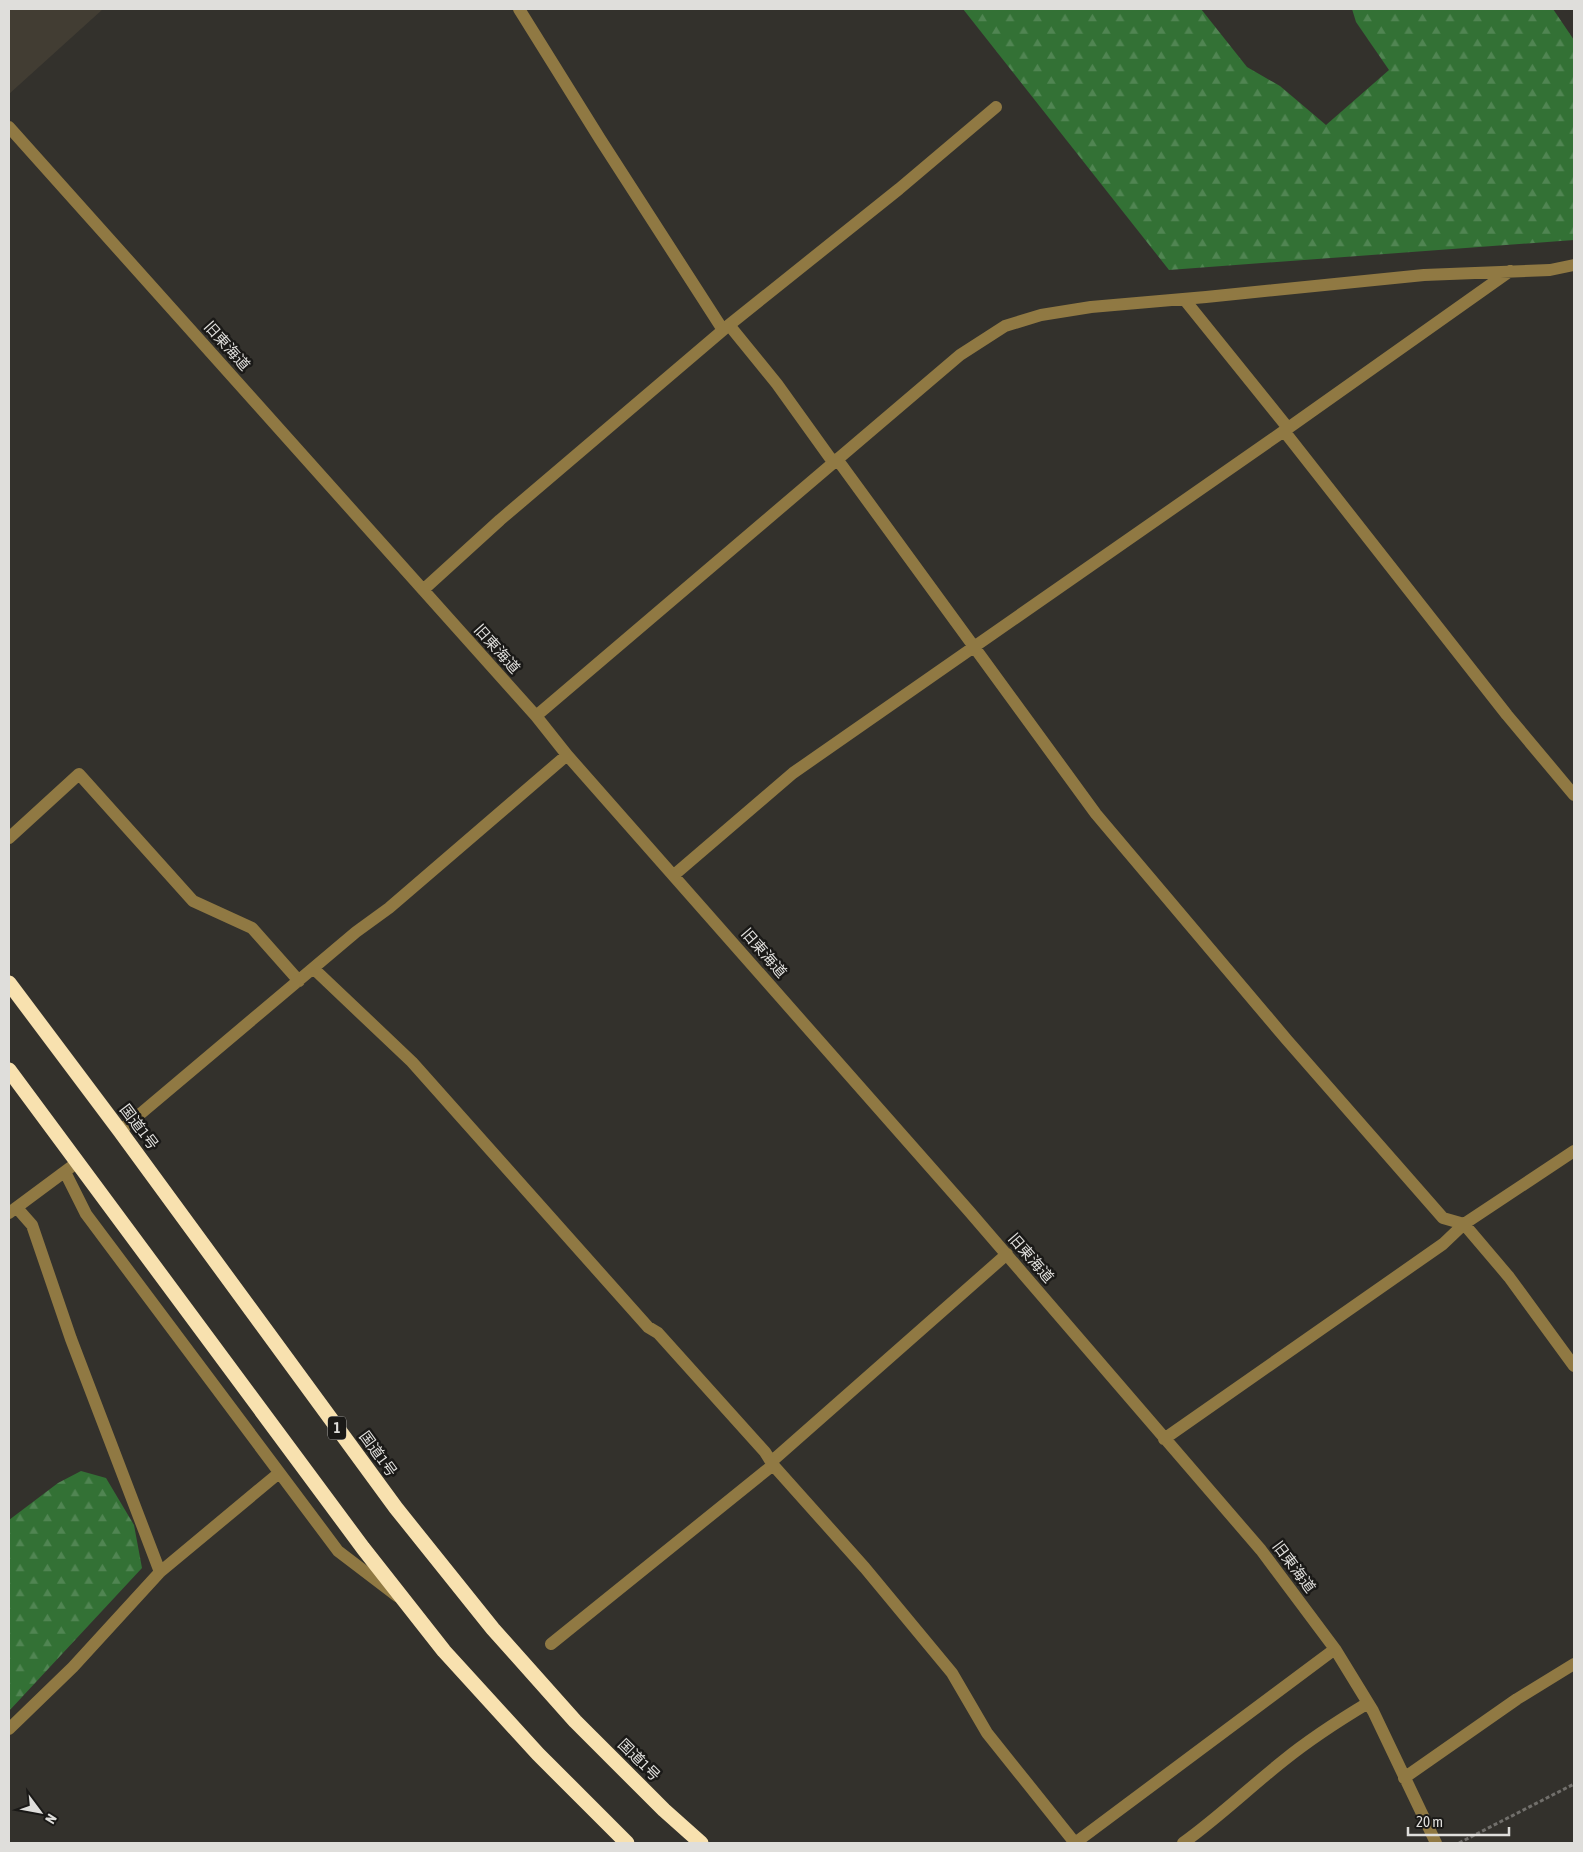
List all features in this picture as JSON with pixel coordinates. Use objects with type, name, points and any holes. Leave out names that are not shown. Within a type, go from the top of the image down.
[{"type":"highway","name":"国道1号","points":[[9,983],[120,1131],[396,1508],[481,1614],[575,1721],[664,1810],[701,1843]]},
{"type":"highway","points":[[9,1070],[71,1168],[236,1374],[363,1548],[444,1651],[524,1739],[627,1843]]},
{"type":"street","points":[[519,9],[600,139],[726,327],[778,384],[974,646],[1096,814],[1287,1040],[1442,1218],[1464,1224],[1509,1277],[1574,1366]]},
{"type":"street","points":[[423,590],[500,520],[726,327],[899,189],[996,107]]},
{"type":"street","name":"旧東海道","points":[[9,127],[536,716],[567,755],[1007,1254],[1262,1550],[1335,1650],[1368,1703],[1436,1843]]},
{"type":"street","points":[[536,716],[960,355],[1006,326],[1041,315],[1091,307],[1424,275],[1550,270],[1574,265]]},
{"type":"street","points":[[674,875],[793,773],[1286,430],[1510,271]]},
{"type":"street","points":[[1184,299],[1500,708],[1574,795]]},
{"type":"street","points":[[120,1131],[356,932],[389,908],[567,755]]},
{"type":"street","points":[[9,838],[80,774],[193,901],[252,928],[299,981]]},
{"type":"street","points":[[314,969],[412,1062],[648,1327],[658,1333],[752,1437],[765,1452],[772,1464],[866,1568],[952,1674],[987,1733],[1075,1843],[1335,1650]]},
{"type":"street","points":[[1164,1438],[1443,1244],[1464,1224],[1574,1151]]},
{"type":"street","points":[[160,1572],[71,1339],[32,1225],[13,1211],[71,1168],[86,1214],[338,1551],[407,1604]]},
{"type":"street","points":[[551,1644],[772,1464],[1007,1254]]},
{"type":"street","points":[[9,1729],[73,1667],[160,1572],[279,1473]]},
{"type":"street","points":[[1404,1778],[1517,1699],[1574,1664]]},
{"type":"street","points":[[1183,1843],[1210,1824],[1230,1804],[1317,1734],[1368,1703]]},
{"type":"path","points":[[1458,1843],[1574,1784]]},
{"type":"shaded area","points":[[9,9],[103,9],[9,94]]},
{"type":"green space","points":[[963,9],[1201,9],[1247,67],[1280,86],[1326,125],[1389,70],[1356,22],[1352,9],[1553,9],[1574,40],[1574,240],[1169,270]]},
{"type":"green space","points":[[81,1471],[106,1478],[134,1525],[142,1568],[9,1711],[9,1520],[58,1483]]}]
